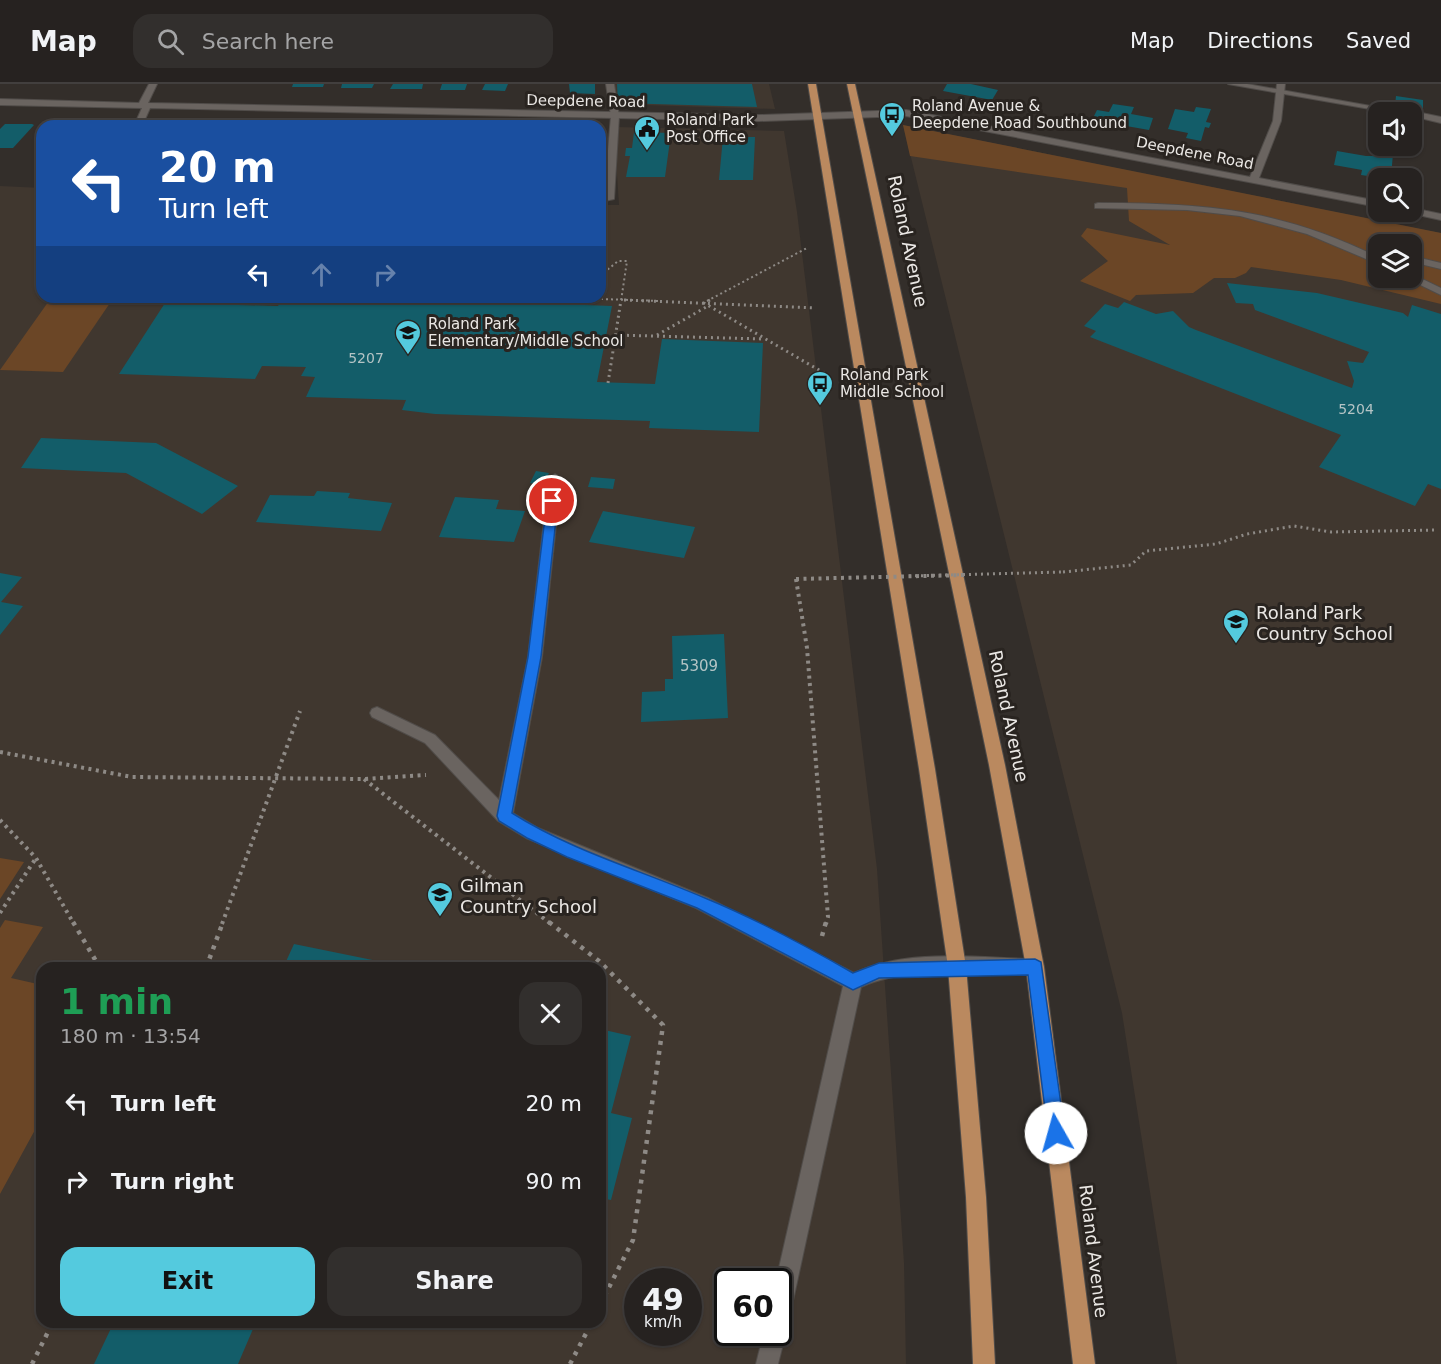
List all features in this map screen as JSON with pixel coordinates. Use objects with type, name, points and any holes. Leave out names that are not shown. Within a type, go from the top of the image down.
[{"type":"main road","points":[[812,84],[957,967],[976,1197],[984,1364]]},
{"type":"main road","name":"Roland Avenue","points":[[851,84],[997,765],[1035,967],[1084,1364]]},
{"type":"street","points":[[140,120],[153,84]]},
{"type":"street","points":[[606,199],[609,199],[615,117],[610,84]]},
{"type":"street","points":[[1232,84],[1282,88],[1368,105]]},
{"type":"street","points":[[1254,179],[1275,130],[1282,88]]},
{"type":"street","name":"Deepdene Road","points":[[0,102],[615,117],[906,113],[1368,202]]},
{"type":"street","points":[[1422,116],[1441,120]]},
{"type":"street","points":[[1098,206],[1170,206],[1240,213],[1368,248]]},
{"type":"street","points":[[1422,213],[1441,217]]},
{"type":"street","points":[[1334,239],[1368,256]]},
{"type":"street","points":[[1422,262],[1441,266]]},
{"type":"street","points":[[1422,282],[1441,292]]},
{"type":"street","points":[[504,816],[535,657],[555,478]]},
{"type":"street","points":[[377,713],[430,739],[504,816],[532,833],[572,852],[702,903],[815,960],[853,982]]},
{"type":"street","points":[[789,1268],[853,982],[864,974],[879,971],[957,967],[1035,967]]},
{"type":"street","points":[[767,1364],[772,1346]]},
{"type":"path","points":[[705,303],[807,248]]},
{"type":"path","points":[[606,271],[618,261],[627,261],[608,383]]},
{"type":"path","points":[[606,299],[815,308]]},
{"type":"path","points":[[705,303],[824,373]]},
{"type":"path","points":[[656,335],[709,306]]},
{"type":"path","points":[[615,335],[765,339]]},
{"type":"path","points":[[815,960],[828,917],[807,648],[796,579],[1063,572],[1131,565],[1146,552],[1216,544],[1247,534],[1294,526],[1331,532],[1437,530]]},
{"type":"path","points":[[208,962],[300,711]]},
{"type":"path","points":[[0,752],[132,777],[364,779],[463,774]]},
{"type":"path","points":[[364,779],[600,962]]},
{"type":"path","points":[[0,820],[36,858],[97,962]]},
{"type":"path","points":[[0,913],[36,858]]},
{"type":"path","points":[[606,968],[663,1025],[633,1240],[606,1293]]},
{"type":"path","points":[[32,1364],[50,1328]]},
{"type":"path","points":[[570,1364],[589,1328]]},
{"type":"shaded area","points":[[608,84],[769,84],[775,109],[612,104]]},
{"type":"shaded area","name":"Roland Park Country School","points":[[903,125],[1368,218],[1368,222],[1386,222],[1441,233],[1441,1364],[1177,1364],[1122,1013]]},
{"type":"shaded area","points":[[903,125],[1368,218],[1368,222],[1386,222],[1441,233],[1441,304],[1374,288],[1422,288],[1422,234],[1368,234],[1368,286],[1341,280],[1251,267],[1246,273],[1235,278],[1214,278],[1193,293],[1136,295],[1130,301],[1080,281],[1108,261],[1081,236],[1087,228],[1170,245],[1129,221],[1127,188],[910,156]]},
{"type":"shaded area","name":"Gilman Country School","points":[[614,127],[784,131],[797,212],[877,869],[904,1263],[906,1364],[0,1364],[0,186],[36,188],[36,303],[606,303],[606,205],[619,205]]},
{"type":"shaded area","points":[[47,303],[110,303],[63,372],[0,370]]},
{"type":"shaded area","points":[[0,858],[24,862],[0,899]]},
{"type":"shaded area","points":[[5,920],[43,927],[11,978],[36,984],[36,1128],[0,1194],[0,928]]},
{"type":"building","points":[[293,84],[324,84],[323,87],[292,87]]},
{"type":"building","points":[[342,84],[374,84],[372,88],[341,88]]},
{"type":"building","points":[[393,84],[423,84],[422,89],[390,89]]},
{"type":"building","points":[[442,84],[467,84],[465,90],[440,90]]},
{"type":"building","points":[[485,84],[508,84],[505,91],[482,90]]},
{"type":"building","points":[[569,84],[595,84],[595,94],[570,93]]},
{"type":"building","points":[[617,84],[752,84],[757,107],[618,103]]},
{"type":"building","points":[[947,84],[971,84],[998,90],[992,100],[943,91]]},
{"type":"building","points":[[1396,96],[1423,100],[1423,111],[1422,102],[1395,102]]},
{"type":"building","points":[[1113,104],[1134,107],[1131,114],[1153,118],[1149,130],[1092,120],[1097,110],[1109,112]]},
{"type":"building","points":[[1196,107],[1211,109],[1206,122],[1211,123],[1209,128],[1205,127],[1201,141],[1186,138],[1188,133],[1168,129],[1175,109],[1194,112]]},
{"type":"building","points":[[5,124],[34,125],[13,148],[0,148],[0,129]]},
{"type":"building","name":"Roland Park Post Office","points":[[634,132],[671,133],[665,177],[626,177],[630,156],[625,156],[626,148],[632,148]]},
{"type":"building","points":[[723,137],[755,137],[753,180],[719,180]]},
{"type":"building","points":[[1337,151],[1366,156],[1393,156],[1392,168],[1368,168],[1368,176],[1361,175],[1362,170],[1334,165]]},
{"type":"building","points":[[1227,283],[1317,293],[1403,313],[1408,317],[1412,305],[1441,314],[1441,489],[1428,484],[1415,506],[1319,467],[1341,435],[1090,337],[1096,331],[1084,326],[1105,304],[1118,308],[1124,302],[1156,314],[1173,311],[1189,327],[1352,388],[1354,381],[1347,361],[1363,363],[1369,352],[1255,310],[1253,304],[1236,303]]},
{"type":"building","points":[[165,303],[278,306],[280,303],[585,303],[585,305],[612,306],[597,382],[655,384],[662,339],[763,343],[759,432],[649,428],[650,421],[435,414],[402,410],[406,400],[306,397],[315,377],[301,376],[306,367],[262,366],[255,379],[119,374]]},
{"type":"building","points":[[41,438],[156,443],[238,486],[202,514],[126,473],[21,468]]},
{"type":"building","points":[[536,471],[549,473],[543,485],[530,483]]},
{"type":"building","points":[[591,477],[615,479],[613,489],[588,487]]},
{"type":"building","points":[[317,491],[350,493],[348,498],[392,503],[381,531],[256,522],[270,495],[314,496]]},
{"type":"building","points":[[455,497],[499,500],[496,509],[525,511],[514,542],[439,537]]},
{"type":"building","points":[[603,511],[695,527],[684,558],[589,542]]},
{"type":"building","points":[[0,573],[22,577],[1,602],[23,606],[0,635]]},
{"type":"building","points":[[724,634],[728,718],[641,722],[642,692],[665,691],[665,679],[673,679],[672,636]]},
{"type":"building","points":[[294,944],[382,962],[286,962]]},
{"type":"building","points":[[606,1030],[631,1036],[611,1113],[632,1118],[611,1200],[606,1199]]},
{"type":"building","points":[[111,1328],[253,1328],[238,1364],[94,1364]]},
{"type":"place","name":"Roland Avenue & Deepdene Road Southbound","points":[[892,138]]},
{"type":"place","name":"Roland Park Post Office","points":[[647,152]]},
{"type":"place","name":"Roland Park Elementary/Middle School","points":[[408,356]]},
{"type":"place","name":"Roland Park Middle School","points":[[820,407]]},
{"type":"place","name":"Roland Park Country School","points":[[1236,645]]},
{"type":"place","name":"Gilman Country School","points":[[440,918]]},
{"type":"route","points":[[552,501],[535,657],[504,816],[532,833],[572,852],[702,903],[815,960],[853,982],[864,974],[879,971],[957,967],[1035,967],[1056,1133]]}]
